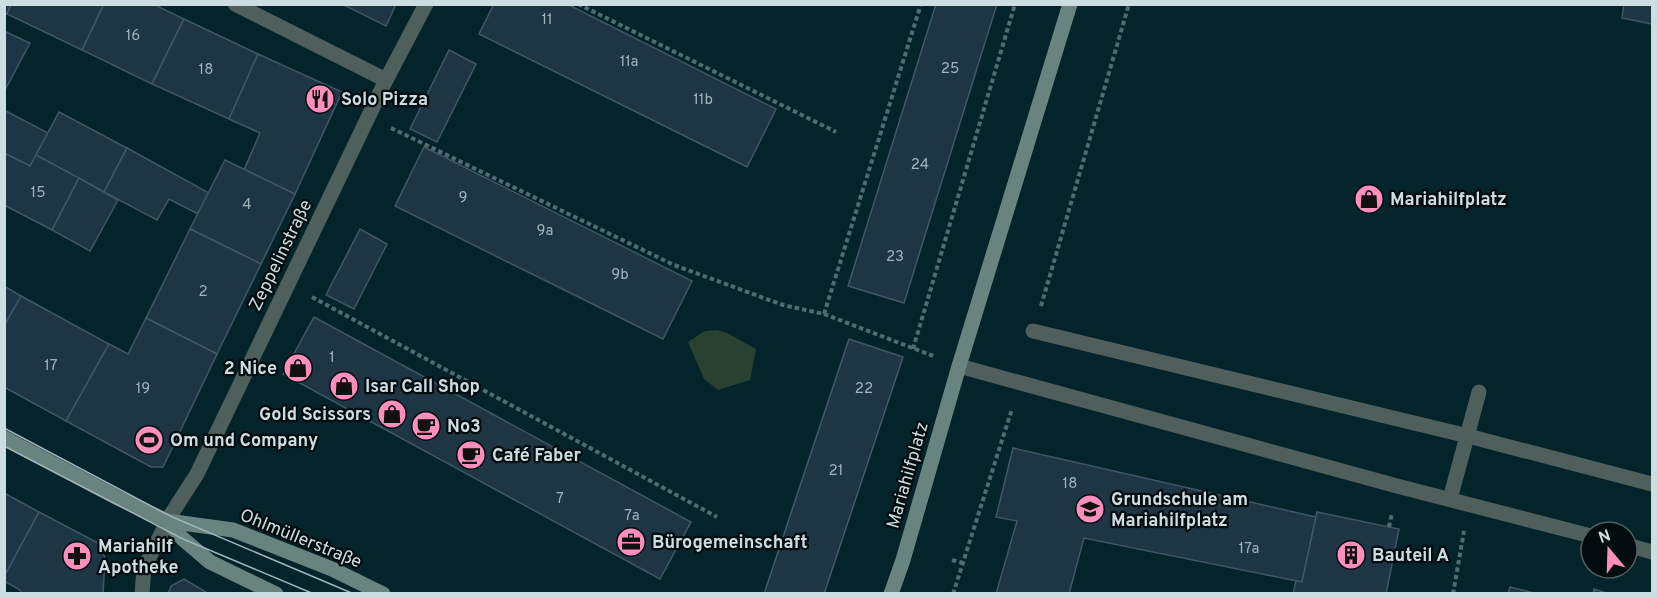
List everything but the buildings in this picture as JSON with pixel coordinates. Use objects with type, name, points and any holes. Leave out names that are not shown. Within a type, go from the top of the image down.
[{"type":"street","points":[[235,4],[386,80]]},
{"type":"street","name":"Zeppelinstraße","points":[[142,594],[144,568],[167,521],[197,474],[386,80],[426,4]]},
{"type":"street","name":"Mariahilfplatz","points":[[891,594],[1070,4]]},
{"type":"street","points":[[1033,331],[1468,436],[1653,484]]},
{"type":"street","points":[[959,366],[1579,533]]},
{"type":"street","points":[[1450,499],[1479,392]]},
{"type":"street","name":"Ohlmüllerstraße","points":[[4,438],[167,521],[233,530],[332,569],[383,594]]},
{"type":"street","name":"Ohlmüllerstraße","points":[[167,521],[183,539],[210,562],[276,594]]},
{"type":"path","points":[[578,4],[836,132]]},
{"type":"path","points":[[824,314],[921,4]]},
{"type":"path","points":[[913,349],[1015,4]]},
{"type":"path","points":[[1033,331],[1129,4]]},
{"type":"path","points":[[368,118],[674,265],[783,305],[824,314],[959,366]]},
{"type":"path","points":[[288,284],[717,517]]},
{"type":"path","points":[[953,594],[1020,383]]},
{"type":"path","points":[[1453,594],[1469,504]]},
{"type":"path","points":[[952,560],[963,563]]},
{"type":"green space","points":[[717,330],[756,349],[750,380],[718,390],[704,379],[688,342],[705,331]]},
{"type":"tram line","points":[[4,428],[170,516],[354,594]]},
{"type":"tram line","points":[[4,446],[183,539],[314,594]]},
{"type":"place","name":"Solo Pizza","points":[[320,99]]},
{"type":"place","name":"Mariahilfplatz","points":[[1369,199]]},
{"type":"place","name":"2 Nice","points":[[298,368]]},
{"type":"place","name":"Isar Call Shop","points":[[344,386]]},
{"type":"place","name":"Gold Scissors","points":[[392,414]]},
{"type":"place","name":"No3","points":[[426,426]]},
{"type":"place","name":"Om und Company","points":[[149,440]]},
{"type":"place","name":"Café Faber","points":[[471,455]]},
{"type":"place","name":"Grundschule am Mariahilfplatz","points":[[1090,509]]},
{"type":"place","name":"Bürogemeinschaft","points":[[631,542]]},
{"type":"place","name":"Bauteil A","points":[[1351,555]]},
{"type":"place","name":"Mariahilf Apotheke","points":[[77,556]]}]
